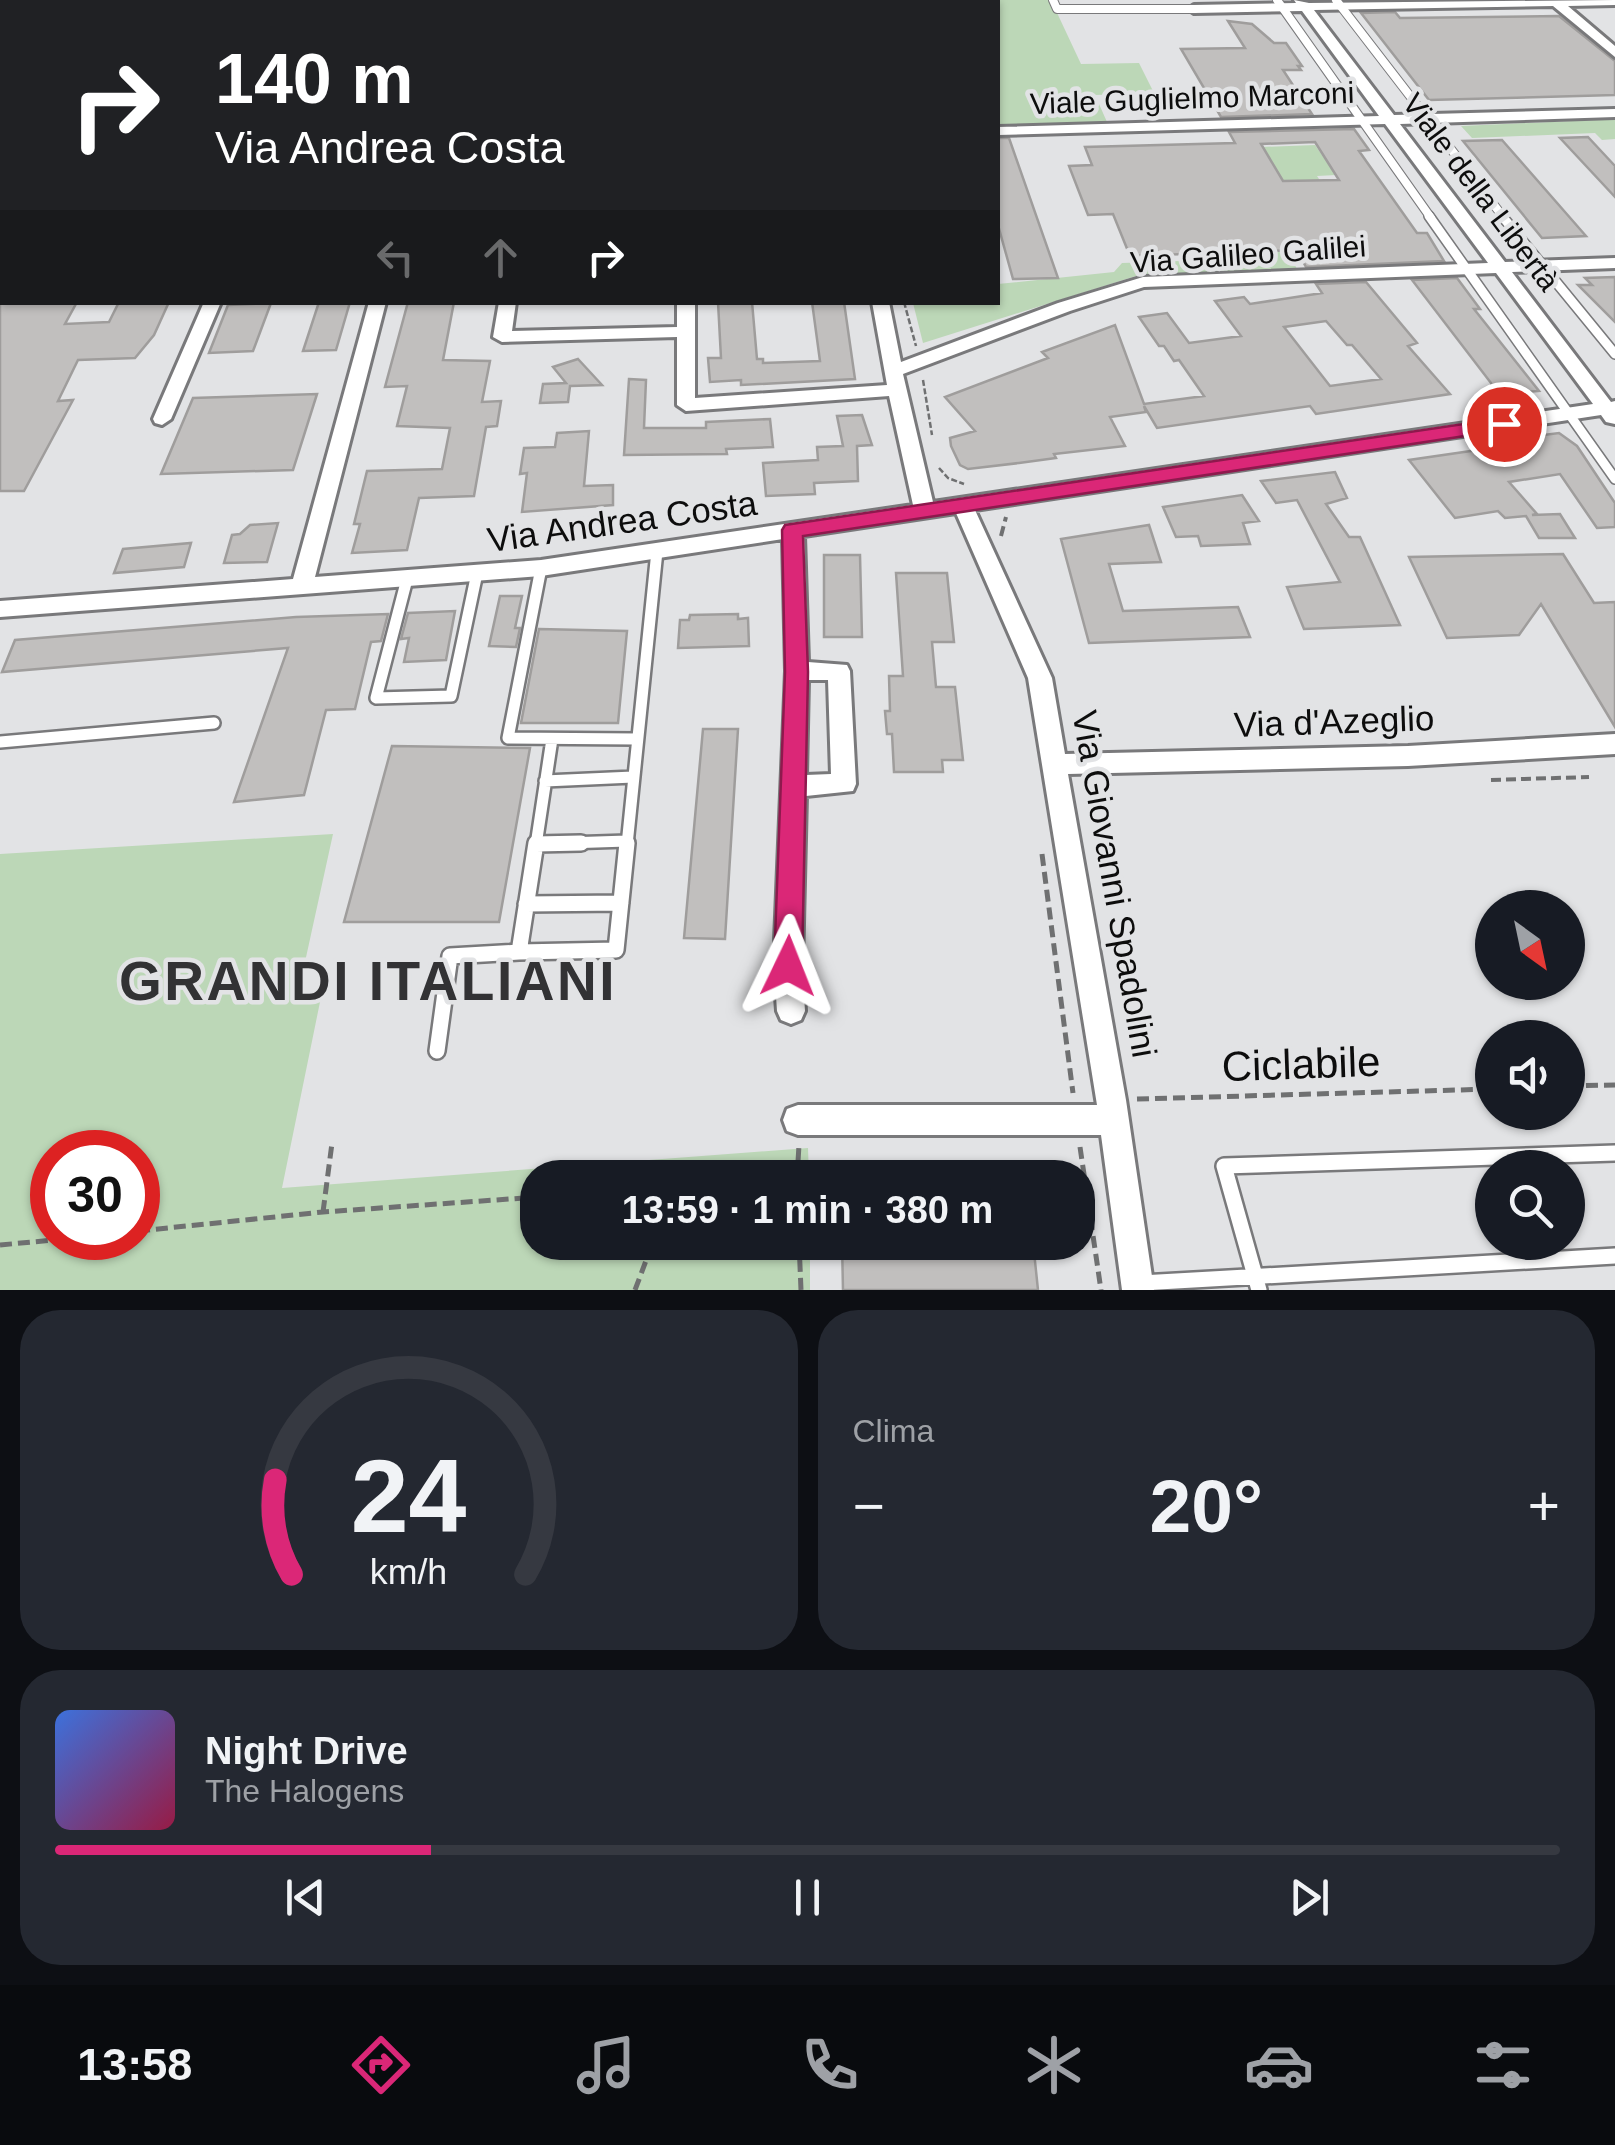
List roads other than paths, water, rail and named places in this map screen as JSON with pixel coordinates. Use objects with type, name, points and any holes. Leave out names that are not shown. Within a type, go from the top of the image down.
[{"type":"street","points":[[1555,1],[1615,53]]},
{"type":"street","points":[[1194,9],[1280,4],[1615,1]]},
{"type":"street","name":"Viale della Libertà","points":[[1303,4],[1612,412]]},
{"type":"street","name":"Viale Guglielmo Marconi","points":[[1000,131],[1615,113]]},
{"type":"street","name":"Via Galileo Galilei","points":[[684,332],[686,405],[895,380],[920,361],[1143,282],[1615,263]]},
{"type":"street","points":[[162,419],[212,305]]},
{"type":"street","points":[[301,588],[377,305]]},
{"type":"street","points":[[507,305],[502,337],[684,332],[686,305]]},
{"type":"street","points":[[881,305],[925,510]]},
{"type":"street","name":"Via Andrea Costa","points":[[0,609],[541,568],[925,510],[968,495],[1022,496],[1612,412]]},
{"type":"street","name":"Via Giovanni Spadolini","points":[[968,495],[1040,678],[1112,1110],[1137,1286]]},
{"type":"street","points":[[791,1012],[788,966],[796,672],[793,530]]},
{"type":"street","points":[[794,786],[844,784],[839,672],[796,672]]},
{"type":"street","name":"Via d'Azeglio","points":[[1054,764],[1408,756],[1615,744]]},
{"type":"street","points":[[798,1120],[1076,1119],[1112,1110]]},
{"type":"lane","points":[[1053,0],[1057,9],[1194,9]]},
{"type":"lane","points":[[1280,4],[1615,479]]},
{"type":"lane","points":[[1340,4],[1542,267],[1615,354]]},
{"type":"lane","points":[[436,1052],[450,956],[616,950],[657,550]]},
{"type":"lane","points":[[541,568],[508,738],[637,739]]},
{"type":"lane","points":[[407,580],[376,698],[450,696],[477,574]]},
{"type":"lane","points":[[0,742],[214,723]]},
{"type":"lane","points":[[519,952],[552,739]]},
{"type":"lane","points":[[545,780],[633,777]]},
{"type":"lane","points":[[536,844],[627,841]]},
{"type":"lane","points":[[526,904],[621,902]]},
{"type":"lane","points":[[1256,1282],[1224,1166],[1615,1154]]},
{"type":"lane","points":[[1137,1286],[1256,1282],[1615,1256]]},
{"type":"district","name":"GRANDI ITALIANI","points":[[368,981]]}]
